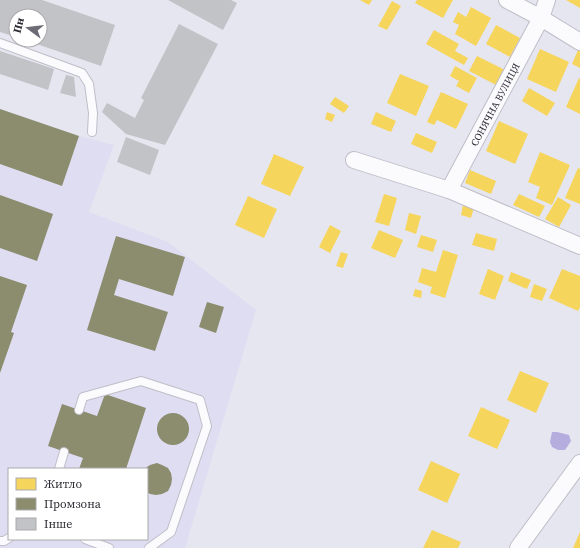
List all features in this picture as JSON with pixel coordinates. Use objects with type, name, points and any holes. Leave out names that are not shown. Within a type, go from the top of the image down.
[{"type":"street","points":[[507,0],[541,18],[580,42]]},
{"type":"street","name":"СОНЯЧНА ВУЛИЦЯ","points":[[448,190],[541,18],[547,0]]},
{"type":"street","points":[[354,160],[448,190],[580,246]]},
{"type":"street","points":[[518,548],[580,463]]},
{"type":"lane","points":[[0,43],[82,73],[89,84],[92,132]]},
{"type":"lane","points":[[79,410],[84,397],[141,381],[200,400],[207,426],[171,532],[149,548]]},
{"type":"lane","points":[[59,468],[64,452]]},
{"type":"lane","points":[[88,540],[109,548]]},
{"type":"shaded area","points":[[0,109],[79,136],[114,145],[89,212],[168,242],[256,310],[185,548],[0,548]]},
{"type":"shaded area","points":[[552,432],[569,435],[571,441],[565,450],[558,450],[552,447],[550,442]]},
{"type":"building: Житло","points":[[360,0],[372,0],[369,5]]},
{"type":"building: Житло","points":[[417,0],[453,0],[443,18],[415,3]]},
{"type":"building: Житло","points":[[566,0],[580,0],[580,8]]},
{"type":"building: Житло","points":[[392,1],[401,6],[387,30],[378,26]]},
{"type":"building: Житло","points":[[471,7],[491,18],[476,46],[455,34],[459,25],[453,22],[458,12],[466,17]]},
{"type":"building: Житло","points":[[496,25],[520,38],[510,57],[486,44]]},
{"type":"building: Житло","points":[[434,30],[459,44],[455,51],[468,58],[464,65],[426,44]]},
{"type":"building: Житло","points":[[540,49],[569,62],[556,92],[527,79]]},
{"type":"building: Житло","points":[[578,50],[580,50],[580,68],[572,64]]},
{"type":"building: Житло","points":[[477,56],[505,70],[498,86],[469,71]]},
{"type":"building: Житло","points":[[455,66],[477,78],[469,93],[456,86],[459,81],[450,76]]},
{"type":"building: Житло","points":[[400,74],[429,86],[416,116],[387,103]]},
{"type":"building: Житло","points":[[579,78],[580,79],[580,114],[566,107]]},
{"type":"building: Житло","points":[[529,88],[555,103],[547,116],[522,101]]},
{"type":"building: Житло","points":[[441,92],[468,104],[456,129],[437,120],[434,125],[427,122]]},
{"type":"building: Житло","points":[[335,97],[349,106],[344,113],[330,104]]},
{"type":"building: Житло","points":[[327,112],[335,115],[332,122],[325,119]]},
{"type":"building: Житло","points":[[376,112],[396,121],[391,132],[371,124]]},
{"type":"building: Житло","points":[[499,121],[528,134],[515,164],[486,151]]},
{"type":"building: Житло","points":[[416,133],[437,142],[432,153],[411,144]]},
{"type":"building: Житло","points":[[540,152],[570,165],[552,205],[536,198],[540,187],[528,182]]},
{"type":"building: Житло","points":[[274,154],[304,167],[290,196],[261,184]]},
{"type":"building: Житло","points":[[578,168],[580,169],[580,204],[565,198]]},
{"type":"building: Житло","points":[[470,170],[496,181],[491,194],[465,183]]},
{"type":"building: Житло","points":[[384,194],[397,198],[389,226],[375,222]]},
{"type":"building: Житло","points":[[519,194],[545,206],[539,217],[513,205]]},
{"type":"building: Житло","points":[[248,196],[277,209],[264,238],[235,225]]},
{"type":"building: Житло","points":[[558,197],[571,205],[559,227],[545,219]]},
{"type":"building: Житло","points":[[463,205],[474,207],[471,218],[461,215]]},
{"type":"building: Житло","points":[[409,213],[421,216],[416,234],[405,230]]},
{"type":"building: Житло","points":[[330,225],[341,231],[330,253],[319,247]]},
{"type":"building: Житло","points":[[379,230],[403,240],[395,258],[371,248]]},
{"type":"building: Житло","points":[[476,233],[497,239],[494,251],[472,245]]},
{"type":"building: Житло","points":[[421,235],[437,240],[433,252],[417,247]]},
{"type":"building: Житло","points":[[443,250],[458,255],[445,298],[430,293],[432,287],[418,282],[422,268],[436,272]]},
{"type":"building: Житло","points":[[341,252],[348,254],[343,268],[336,266]]},
{"type":"building: Житло","points":[[488,269],[504,276],[495,300],[479,294]]},
{"type":"building: Житло","points":[[562,269],[580,276],[580,307],[578,311],[549,298]]},
{"type":"building: Житло","points":[[511,272],[531,280],[527,289],[508,281]]},
{"type":"building: Житло","points":[[534,284],[547,289],[542,301],[530,297]]},
{"type":"building: Житло","points":[[415,289],[422,291],[421,298],[413,296]]},
{"type":"building: Житло","points":[[520,371],[549,383],[536,413],[507,400]]},
{"type":"building: Житло","points":[[481,407],[510,420],[497,449],[468,436]]},
{"type":"building: Житло","points":[[431,461],[460,474],[447,503],[418,490]]},
{"type":"building: Житло","points":[[432,530],[461,542],[458,548],[423,548]]},
{"type":"building: Житло","points":[[580,532],[580,548],[573,548]]},
{"type":"building: Промзона","points":[[0,109],[79,136],[62,186],[0,164]]},
{"type":"building: Промзона","points":[[0,195],[53,214],[37,261],[0,248]]},
{"type":"building: Промзона","points":[[116,236],[185,257],[173,296],[119,279],[114,295],[168,312],[155,351],[87,330]]},
{"type":"building: Промзона","points":[[0,276],[27,285],[11,332],[14,333],[0,373]]},
{"type":"building: Промзона","points":[[207,302],[224,307],[216,333],[199,327]]},
{"type":"building: Промзона","points":[[105,394],[146,408],[126,468],[79,468],[83,458],[48,446],[62,404],[97,416]]},
{"type":"building: Промзона","points":[[173,413],[182,416],[186,420],[189,429],[186,438],[182,442],[173,445],[164,442],[160,438],[157,429],[160,420],[164,416]]},
{"type":"building: Промзона","points":[[157,463],[168,468],[172,479],[168,491],[156,495],[148,493],[148,468],[146,468]]},
{"type":"building: Інше","points":[[0,0],[42,0],[115,25],[101,66],[48,48],[48,8],[8,8],[8,34],[0,32]]},
{"type":"building: Інше","points":[[168,0],[231,0],[237,3],[223,30]]},
{"type":"building: Інше","points":[[179,24],[218,44],[165,145],[126,134],[102,112],[107,103],[135,118],[144,100],[141,98]]},
{"type":"building: Інше","points":[[0,51],[54,69],[48,90],[0,74]]},
{"type":"building: Інше","points":[[66,75],[74,77],[76,97],[60,93]]},
{"type":"building: Інше","points":[[126,137],[159,150],[150,175],[117,162]]}]
